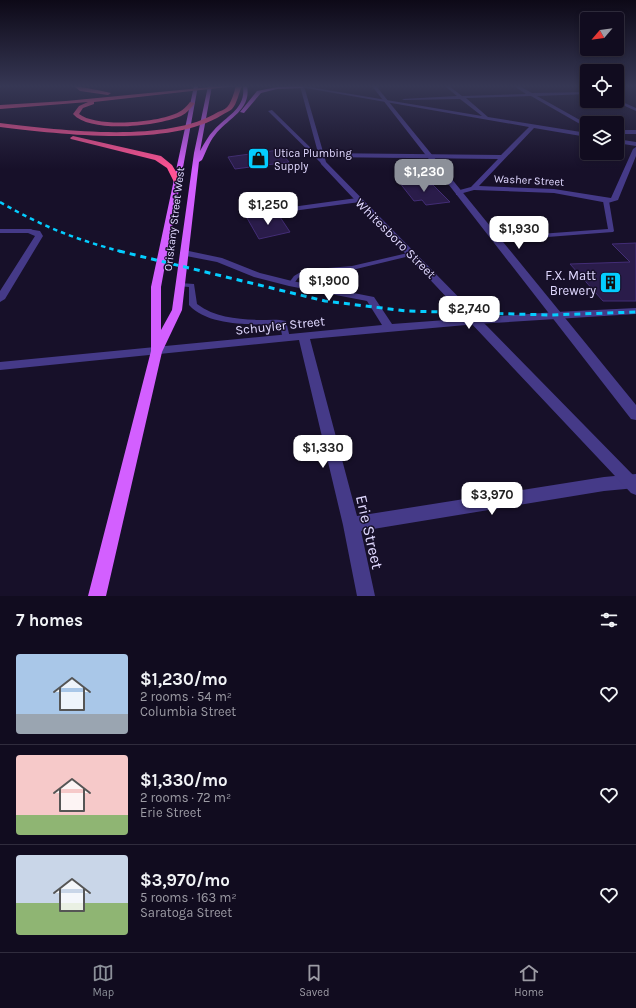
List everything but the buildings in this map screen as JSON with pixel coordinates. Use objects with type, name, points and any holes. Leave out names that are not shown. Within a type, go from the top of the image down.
[{"type":"highway","points":[[76,114],[79,118],[90,122],[188,124],[201,128]]},
{"type":"highway","points":[[132,124],[173,117],[180,114]]},
{"type":"highway","points":[[0,125],[84,133],[147,133],[185,126],[219,114]]},
{"type":"highway","points":[[29,128],[158,158],[166,162],[173,170],[176,180]]},
{"type":"main road","name":"Oriskany Street West","points":[[156,352],[156,287],[190,114]]},
{"type":"main road","name":"Oriskany Street West","points":[[96,596],[156,352],[177,310],[204,114]]},
{"type":"main road","points":[[196,165],[212,134],[233,114]]},
{"type":"main road","points":[[225,122],[239,114]]},
{"type":"street","name":"Whitesboro Street","points":[[273,114],[322,159],[357,200],[412,254],[634,483]]},
{"type":"street","points":[[310,114],[322,159],[430,156],[503,157]]},
{"type":"street","points":[[395,114],[636,415]]},
{"type":"street","points":[[462,114],[580,134]]},
{"type":"street","points":[[483,114],[486,118]]},
{"type":"street","points":[[565,114],[580,122]]},
{"type":"street","points":[[459,193],[473,188],[533,126]]},
{"type":"street","points":[[567,132],[580,132]]},
{"type":"street","points":[[624,132],[636,132]]},
{"type":"street","points":[[624,142],[636,144]]},
{"type":"street","points":[[606,201],[614,200],[636,149]]},
{"type":"street","name":"Washer Street","points":[[473,188],[554,191],[606,201]]},
{"type":"street","points":[[270,212],[357,200]]},
{"type":"street","points":[[0,299],[37,241],[39,236],[37,233],[31,231]]},
{"type":"street","points":[[184,253],[219,260],[269,278],[291,284],[370,299],[389,328]]},
{"type":"street","name":"Schuyler Street","points":[[0,366],[475,320],[556,314],[636,311]]},
{"type":"street","name":"Erie Street","points":[[304,336],[351,525],[366,596]]},
{"type":"street","points":[[351,525],[597,485],[634,483]]},
{"type":"lane","points":[[496,239],[611,231],[606,201]]},
{"type":"lane","points":[[0,231],[31,231]]},
{"type":"lane","points":[[291,284],[296,277],[306,271],[352,268],[412,254]]},
{"type":"lane","points":[[180,285],[192,286],[193,305],[200,312],[222,318],[283,323],[286,338]]},
{"type":"railway","points":[[0,202],[15,211],[60,232],[123,252]]},
{"type":"railway","points":[[123,252],[325,301],[406,311],[550,315],[636,312]]},
{"type":"place","name":"Utica Plumbing Supply","points":[[258,159]]},
{"type":"place","name":"F.X. Matt Brewery","points":[[611,282]]}]
